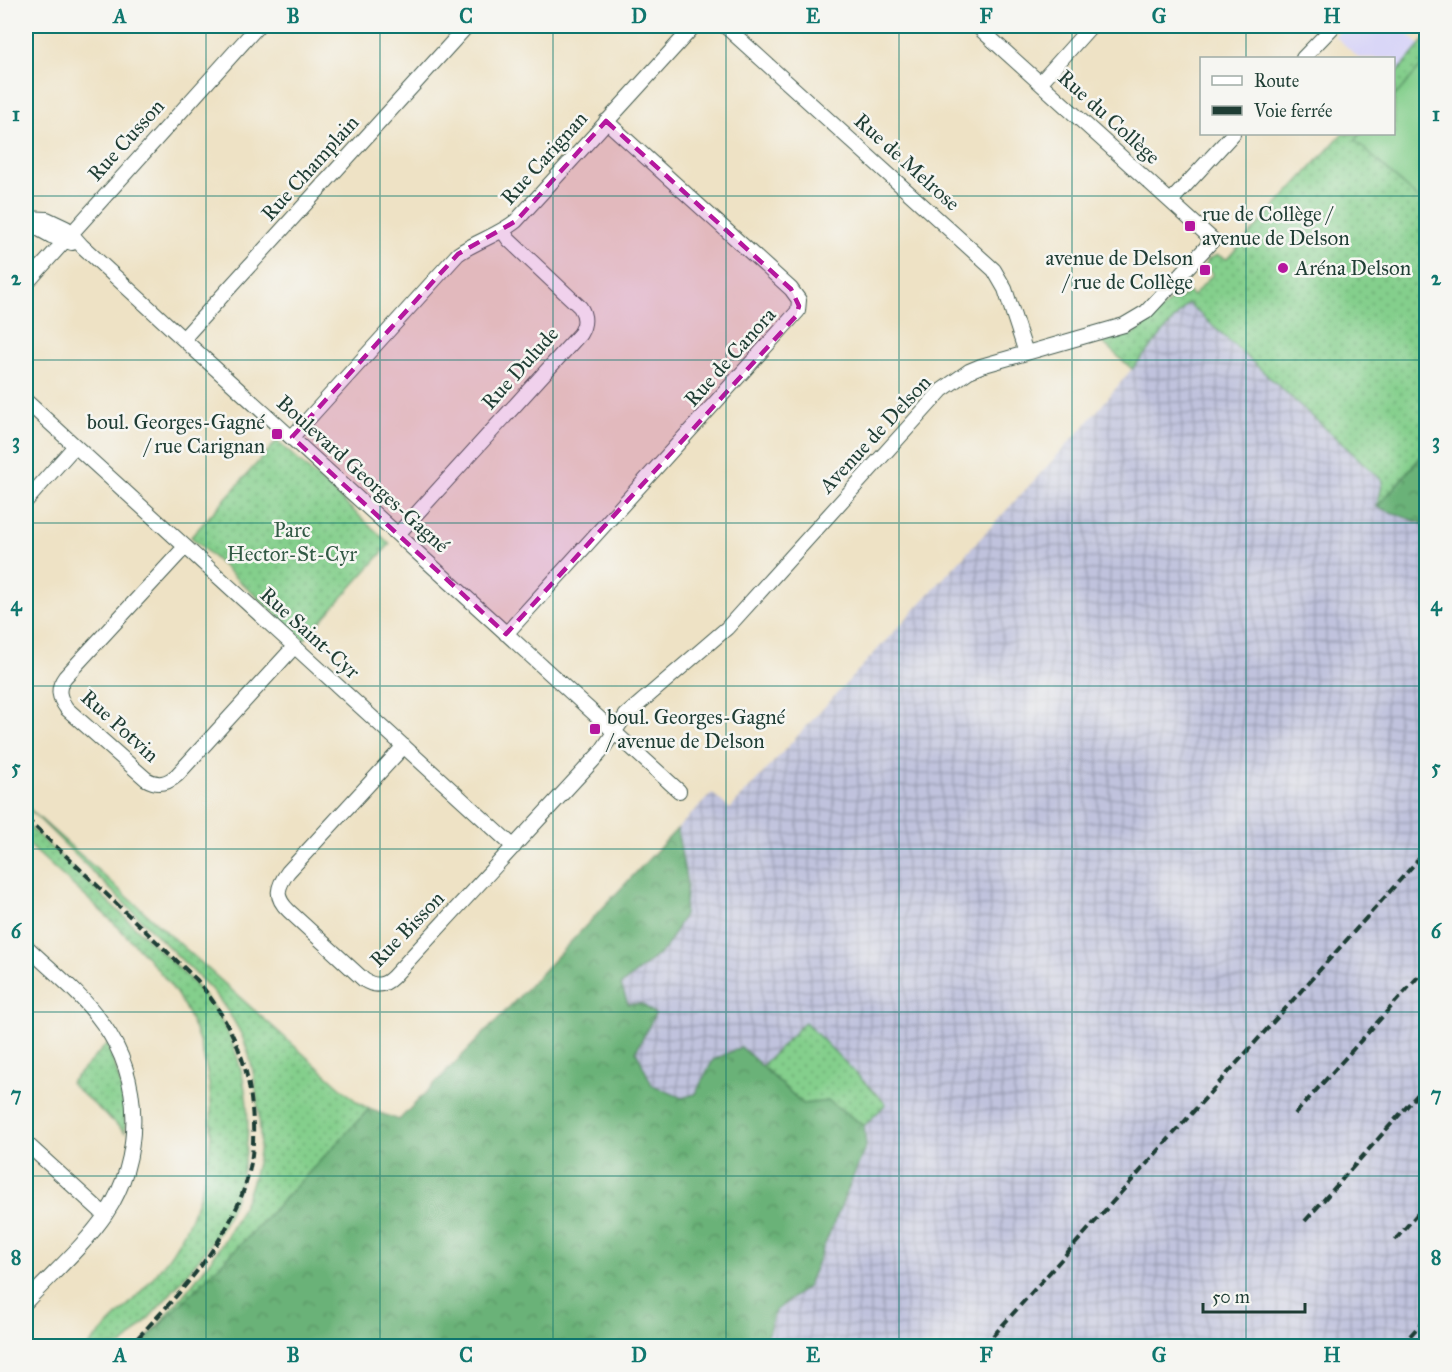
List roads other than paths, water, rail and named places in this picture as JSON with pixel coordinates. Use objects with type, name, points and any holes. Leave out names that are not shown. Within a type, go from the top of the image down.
[{"type":"street","name":"Rue Cusson","points":[[26,284],[258,26]]},
{"type":"street","name":"Rue Champlain","points":[[183,339],[468,26]]},
{"type":"street","name":"Rue Carignan","points":[[292,437],[458,254],[516,221],[694,26]]},
{"type":"street","name":"Rue de Melrose","points":[[725,26],[994,270],[1005,289],[1026,353]]},
{"type":"street","name":"Rue du Collège","points":[[977,26],[1213,240]]},
{"type":"street","points":[[1040,83],[1091,26]]},
{"type":"street","points":[[1304,57],[1334,26]]},
{"type":"street","name":"Rue de Canora","points":[[506,634],[798,311],[799,300],[791,289],[606,121]]},
{"type":"street","points":[[1171,201],[1232,135]]},
{"type":"street","name":"Boulevard Georges-Gagné","points":[[26,220],[54,221],[67,237],[82,246],[679,791]]},
{"type":"street","name":"Rue Dulude","points":[[398,534],[580,334],[585,324],[584,312],[580,306],[502,231]]},
{"type":"street","name":"Avenue de Delson","points":[[615,732],[626,715],[727,628],[942,390],[969,371],[1103,332],[1136,319],[1146,312],[1213,240]]},
{"type":"street","name":"Rue Saint-Cyr","points":[[26,401],[513,847]]},
{"type":"street","points":[[26,501],[75,446]]},
{"type":"street","name":"Rue Potvin","points":[[185,547],[65,677],[59,688],[59,695],[67,709],[146,779],[160,784],[166,783],[177,775],[294,647]]},
{"type":"street","name":"Rue Bisson","points":[[404,746],[284,878],[279,894],[281,903],[305,926],[364,980],[375,985],[387,983],[600,753],[615,732]]},
{"type":"street","points":[[26,946],[82,999],[104,1024],[119,1052],[127,1075],[133,1111],[132,1147],[124,1178],[105,1215],[26,1302]]},
{"type":"street","points":[[26,1143],[105,1215]]},
{"type":"railway","points":[[26,818],[197,980],[218,1009],[235,1040],[250,1090],[253,1125],[252,1151],[250,1168],[240,1201],[200,1268],[130,1346]]},
{"type":"railway","points":[[984,1346],[1426,851]]},
{"type":"railway","points":[[1295,1114],[1426,968]]},
{"type":"railway","points":[[1305,1221],[1426,1085]]},
{"type":"railway","points":[[1395,1240],[1426,1204]]},
{"type":"railway","points":[[1401,1346],[1426,1318]]},
{"type":"place","name":"rue de Collège / avenue de Delson","points":[[1190,226]]},
{"type":"place","name":"Aréna Delson","points":[[1283,268]]},
{"type":"place","name":"avenue de Delson / rue de Collège","points":[[1205,270]]},
{"type":"place","name":"boul. Georges-Gagné / rue Carignan","points":[[277,434]]},
{"type":"place","name":"boul. Georges-Gagné / avenue de Delson","points":[[595,729]]},
{"type":"park label","name":"Parc Hector-St-Cyr","points":[[292,542]]}]
